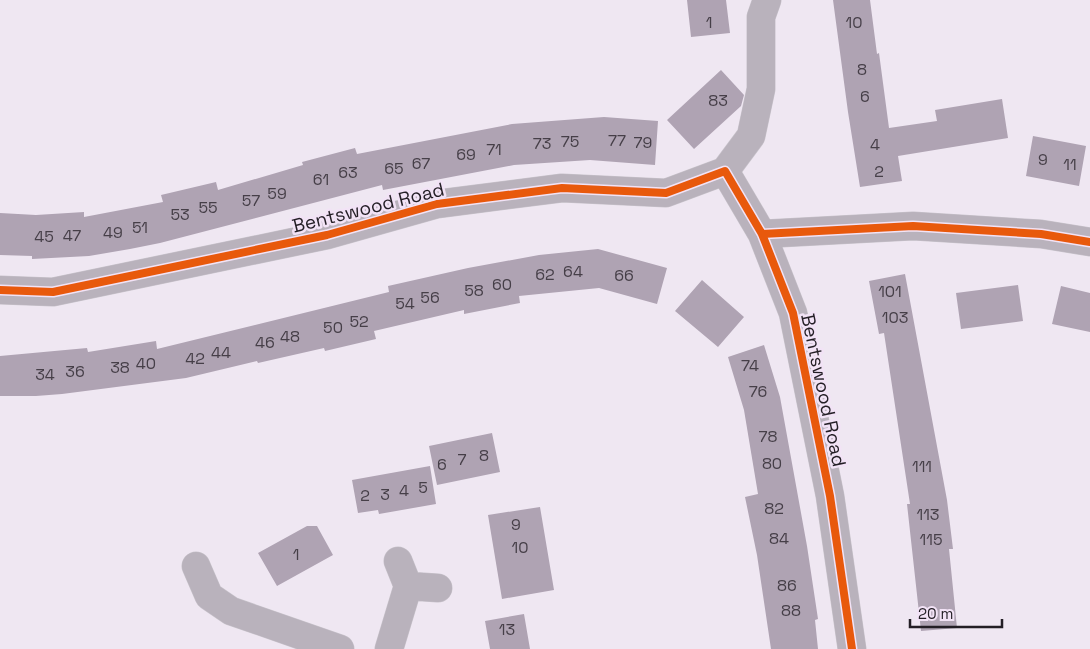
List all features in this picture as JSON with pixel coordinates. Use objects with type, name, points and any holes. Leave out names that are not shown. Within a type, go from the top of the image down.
[{"type":"street","points":[[725,171],[752,136],[761,89],[761,17],[767,0]]},
{"type":"street","name":"Bentswood Road","points":[[0,290],[53,292],[327,235],[437,204],[562,188],[666,193],[725,171],[762,234],[792,313],[830,496],[852,649]]},
{"type":"street","points":[[762,234],[912,226],[1041,234],[1090,242]]},
{"type":"street","points":[[196,566],[210,596],[231,611],[340,649]]},
{"type":"street","points":[[389,649],[403,573],[438,588]]},
{"type":"building","points":[[687,0],[726,0],[730,33],[691,37]]},
{"type":"building","points":[[833,0],[870,0],[889,128],[937,121],[935,110],[1002,99],[1008,138],[898,156],[902,181],[860,187]]},
{"type":"building","points":[[721,70],[744,95],[741,106],[694,149],[667,120]]},
{"type":"building","points":[[604,117],[658,121],[655,165],[590,160],[514,165],[383,190],[382,185],[160,243],[130,249],[89,256],[32,259],[32,256],[0,255],[0,213],[36,215],[84,212],[84,217],[163,202],[161,195],[216,182],[218,190],[303,165],[302,162],[355,148],[357,154],[512,124]]},
{"type":"building","points":[[1033,136],[1086,146],[1079,186],[1026,176]]},
{"type":"building","points":[[598,249],[667,268],[657,304],[599,288],[519,296],[520,303],[464,314],[464,310],[374,331],[376,339],[325,351],[324,348],[258,363],[257,361],[186,378],[62,394],[0,396],[0,356],[87,348],[88,352],[156,341],[157,349],[389,292],[388,286],[468,268],[539,255]]},
{"type":"building","points":[[905,274],[947,500],[953,549],[949,549],[957,628],[921,631],[907,504],[910,504],[884,333],[879,334],[869,281]]},
{"type":"building","points":[[702,280],[744,317],[718,347],[675,311]]},
{"type":"building","points":[[1018,285],[1023,321],[961,329],[956,293]]},
{"type":"building","points":[[1061,286],[1090,293],[1090,332],[1052,324]]},
{"type":"building","points":[[764,345],[780,397],[807,546],[818,619],[815,620],[818,649],[771,649],[757,555],[745,497],[758,494],[744,410],[728,357]]},
{"type":"building","points":[[492,433],[500,472],[437,485],[429,446]]},
{"type":"building","points":[[430,466],[436,504],[379,514],[378,510],[358,513],[352,480]]},
{"type":"building","points":[[540,507],[554,590],[502,599],[488,515]]},
{"type":"building","points":[[307,526],[317,526],[333,555],[277,586],[258,553]]},
{"type":"building","points":[[524,614],[530,649],[490,649],[485,621]]},
{"type":"cycle path","points":[[0,290],[53,292],[327,235],[437,204],[562,188],[666,193],[725,171],[762,234],[793,313],[830,496],[852,649]]},
{"type":"cycle path","points":[[762,234],[913,226],[1041,234],[1090,242]]}]
